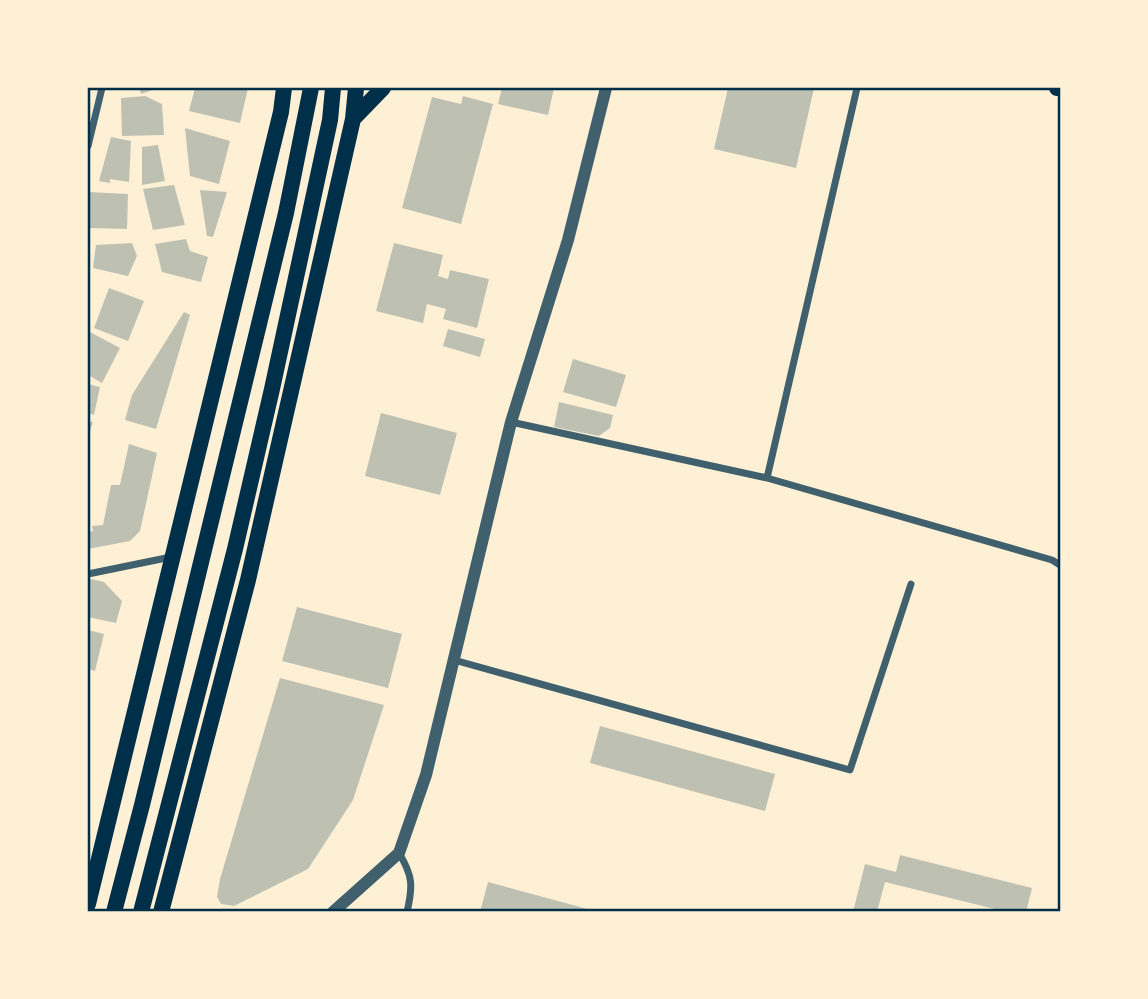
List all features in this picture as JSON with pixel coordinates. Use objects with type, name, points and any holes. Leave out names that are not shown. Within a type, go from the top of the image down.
[{"type":"main road","points":[[88,904],[281,112],[284,88]]},
{"type":"main road","points":[[114,912],[286,213],[312,88]]},
{"type":"main road","points":[[141,912],[272,389],[330,120],[333,88]]},
{"type":"main road","points":[[161,912],[248,580],[353,119],[356,88]]},
{"type":"main road","points":[[353,119],[383,88]]},
{"type":"street","points":[[88,146],[102,88]]},
{"type":"street","points":[[333,912],[399,853],[426,775],[511,422],[568,240],[606,88]]},
{"type":"street","points":[[767,478],[858,88]]},
{"type":"street","points":[[511,422],[767,478],[1039,556],[1060,565]]},
{"type":"street","points":[[88,575],[171,557]]},
{"type":"street","points":[[454,660],[850,770],[911,584]]},
{"type":"street","points":[[399,853],[408,868],[412,891],[407,912]]},
{"type":"building","points":[[139,88],[158,88],[141,94]]},
{"type":"building","points":[[195,88],[248,88],[240,123],[189,111]]},
{"type":"building","points":[[502,88],[554,88],[548,115],[498,104]]},
{"type":"building","points":[[728,88],[814,88],[796,168],[714,149]]},
{"type":"building","points":[[145,96],[162,104],[164,135],[122,136],[121,98]]},
{"type":"building","points":[[463,96],[493,104],[461,224],[402,208],[432,97],[461,104]]},
{"type":"building","points":[[185,128],[230,141],[219,184],[190,176]]},
{"type":"building","points":[[111,137],[131,141],[129,182],[110,179],[110,183],[99,181]]},
{"type":"building","points":[[158,145],[165,181],[142,185],[142,147]]},
{"type":"building","points":[[174,185],[185,225],[153,230],[143,189]]},
{"type":"building","points":[[200,190],[227,192],[213,237],[207,236]]},
{"type":"building","points":[[88,192],[128,194],[127,229],[88,228]]},
{"type":"building","points":[[186,239],[190,251],[208,257],[201,282],[162,272],[155,244]]},
{"type":"building","points":[[132,243],[137,256],[128,276],[93,268],[96,245]]},
{"type":"building","points":[[394,243],[443,255],[438,276],[448,279],[450,270],[489,279],[477,328],[443,319],[446,309],[427,304],[423,323],[376,311]]},
{"type":"building","points":[[109,288],[144,301],[128,341],[94,328]]},
{"type":"building","points":[[184,312],[190,315],[156,429],[125,420],[132,395]]},
{"type":"building","points":[[448,329],[485,339],[480,357],[443,346]]},
{"type":"building","points":[[88,331],[120,348],[102,383],[88,375]]},
{"type":"building","points":[[573,359],[626,375],[616,407],[563,392]]},
{"type":"building","points":[[88,384],[100,387],[94,415],[88,413]]},
{"type":"building","points":[[559,402],[613,415],[610,428],[599,436],[554,427]]},
{"type":"building","points":[[381,413],[457,433],[440,495],[365,476]]},
{"type":"building","points":[[88,421],[93,422],[88,437]]},
{"type":"building","points":[[129,444],[157,453],[140,531],[130,541],[88,549],[88,532],[93,531],[92,526],[103,525],[111,485],[120,485]]},
{"type":"building","points":[[88,580],[104,582],[122,601],[116,623],[88,617]]},
{"type":"building","points":[[297,607],[402,634],[388,688],[282,661]]},
{"type":"building","points":[[88,630],[104,634],[95,671],[88,669]]},
{"type":"building","points":[[280,678],[384,705],[353,800],[308,869],[234,906],[221,904],[217,897],[220,879]]},
{"type":"building","points":[[600,726],[775,774],[765,811],[590,763]]},
{"type":"building","points":[[900,855],[1032,888],[1026,912],[1007,912],[885,882],[877,912],[853,912],[865,864],[896,872]]},
{"type":"building","points":[[488,882],[595,911],[595,912],[480,912]]}]
